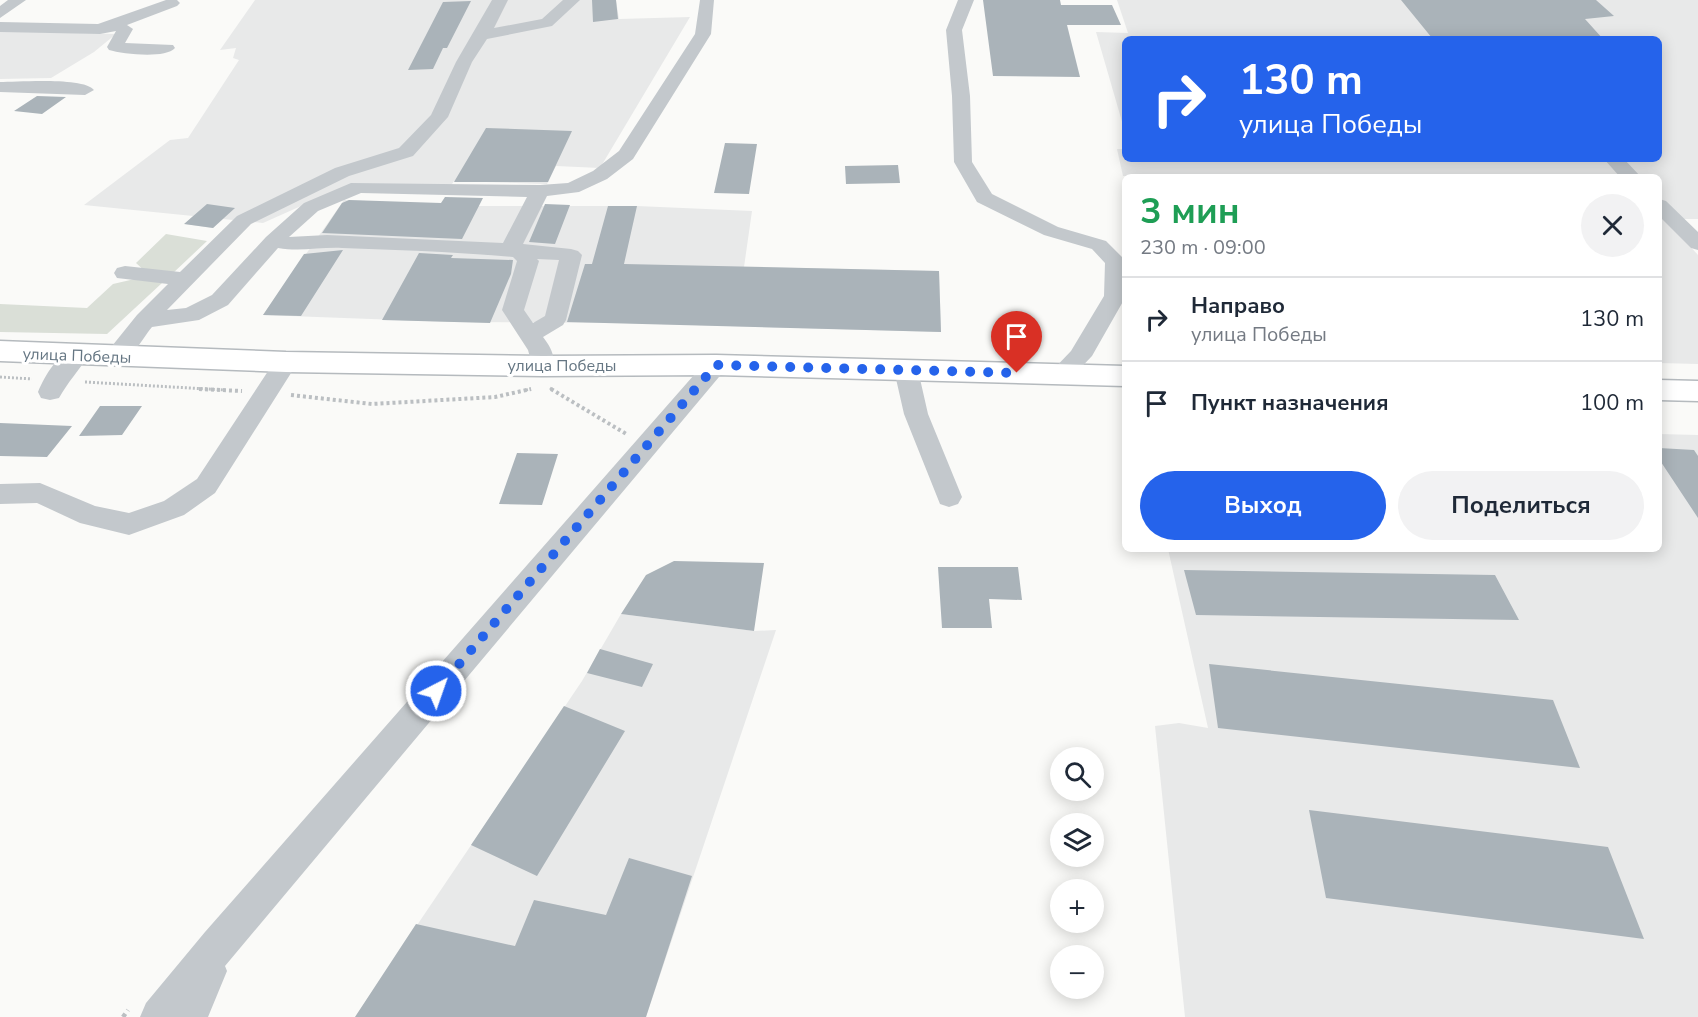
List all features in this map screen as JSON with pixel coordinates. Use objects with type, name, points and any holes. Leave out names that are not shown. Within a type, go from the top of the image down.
[{"type":"main road","name":"улица Победы","points":[[0,351],[286,362],[541,380],[716,365],[1122,376]]},
{"type":"main road","points":[[1662,390],[1698,391]]},
{"type":"street","points":[[0,13],[18,0]]},
{"type":"street","points":[[117,357],[145,320],[244,220],[266,207],[342,172],[406,152],[439,117],[464,62],[482,35],[500,0]]},
{"type":"street","points":[[482,35],[548,23],[572,0]]},
{"type":"street","points":[[145,320],[191,315],[220,300],[273,241],[311,207],[358,187],[540,191],[572,188],[600,175],[626,155],[703,34],[707,0]]},
{"type":"street","points":[[966,0],[954,30],[961,96],[963,162],[984,198],[1051,231],[1099,245],[1116,262],[1114,296],[1080,356],[1061,374]]},
{"type":"street","points":[[0,27],[100,29],[172,3]]},
{"type":"street","points":[[110,25],[125,29],[115,47],[145,50],[167,48]]},
{"type":"street","points":[[0,87],[58,87],[85,90]]},
{"type":"street","points":[[1616,162],[1628,174]]},
{"type":"street","points":[[540,191],[529,208],[512,246],[520,250],[528,261],[513,310],[540,350],[541,380]]},
{"type":"street","points":[[1662,208],[1698,244]]},
{"type":"street","points":[[273,241],[297,245],[327,241],[449,244],[571,255],[555,320],[531,334]]},
{"type":"street","points":[[125,273],[187,279]]},
{"type":"street","points":[[53,386],[77,355]]},
{"type":"street","points":[[0,494],[40,493],[90,514],[129,524],[174,508],[206,486],[286,362]]},
{"type":"street","points":[[160,1017],[218,945],[716,365]]},
{"type":"street","points":[[906,370],[916,414],[950,497]]},
{"type":"street","points":[[189,1017],[218,945]]},
{"type":"path","points":[[0,377],[53,386],[265,393],[372,404],[495,398],[541,380],[629,436],[621,445]]},
{"type":"path","points":[[123,1017],[130,1008]]},
{"type":"shaded area","points":[[255,0],[616,0],[619,19],[690,17],[600,168],[556,166],[547,184],[454,181],[450,187],[348,185],[263,223],[223,219],[213,228],[185,224],[193,216],[84,205],[170,140],[188,138],[239,60],[233,58],[236,48],[220,50]]},
{"type":"shaded area","points":[[1117,0],[1698,0],[1698,219],[1665,219],[1698,255],[1698,364],[1662,363],[1662,174],[1123,174],[1117,149],[1122,149],[1122,162],[1662,162],[1662,36],[1122,36],[1122,122],[1096,32],[1128,33]]},
{"type":"shaded area","points":[[0,31],[116,34],[94,52],[51,78],[0,79]]},
{"type":"shaded area","points":[[344,200],[479,206],[637,206],[752,211],[744,267],[939,271],[941,332],[626,323],[452,322],[263,315]]},
{"type":"shaded area","points":[[166,234],[207,241],[172,274],[146,272],[136,263]]},
{"type":"shaded area","points":[[139,278],[162,283],[107,334],[0,332],[0,304],[87,308],[113,284]]},
{"type":"shaded area","points":[[1662,434],[1698,435],[1698,1017],[1185,1017],[1155,726],[1179,723],[1208,728],[1169,552],[1662,552]]},
{"type":"shaded area","points":[[621,614],[754,631],[776,630],[646,1017],[355,1017],[582,681]]},
{"type":"building","points":[[592,0],[616,0],[618,19],[593,22]]},
{"type":"building","points":[[983,0],[1060,0],[1061,5],[1112,5],[1121,25],[1067,25],[1080,77],[993,76]]},
{"type":"building","points":[[1401,0],[1596,0],[1614,16],[1585,19],[1600,36],[1430,36]]},
{"type":"building","points":[[471,1],[447,48],[443,48],[433,69],[408,70],[443,2]]},
{"type":"building","points":[[37,96],[66,97],[42,114],[14,111]]},
{"type":"building","points":[[486,128],[572,131],[548,182],[454,182]]},
{"type":"building","points":[[725,143],[757,144],[749,194],[714,193]]},
{"type":"building","points":[[898,165],[900,183],[846,184],[845,166]]},
{"type":"building","points":[[445,197],[483,198],[462,239],[322,233],[342,203],[349,200],[441,203]]},
{"type":"building","points":[[207,204],[235,208],[213,228],[184,224]]},
{"type":"building","points":[[545,204],[570,205],[555,244],[529,242]]},
{"type":"building","points":[[608,206],[637,206],[624,264],[939,271],[941,332],[567,322],[585,264],[592,264]]},
{"type":"building","points":[[343,250],[301,316],[263,315],[304,254]]},
{"type":"building","points":[[419,253],[453,255],[451,258],[513,260],[511,274],[490,323],[382,320]]},
{"type":"building","points":[[100,406],[142,406],[122,435],[79,436]]},
{"type":"building","points":[[0,423],[72,426],[47,457],[0,456]]},
{"type":"building","points":[[1662,448],[1694,450],[1698,456],[1698,518],[1662,464]]},
{"type":"building","points":[[517,453],[558,454],[542,505],[499,504]]},
{"type":"building","points":[[674,561],[764,563],[754,631],[621,614],[646,575]]},
{"type":"building","points":[[938,567],[1018,567],[1022,600],[989,599],[992,628],[942,628]]},
{"type":"building","points":[[1184,570],[1495,575],[1519,620],[1196,615]]},
{"type":"building","points":[[600,649],[653,664],[642,687],[587,673]]},
{"type":"building","points":[[1209,664],[1553,700],[1580,768],[1218,728]]},
{"type":"building","points":[[564,706],[625,731],[537,876],[471,845]]},
{"type":"building","points":[[1309,810],[1608,847],[1644,939],[1326,898]]},
{"type":"building","points":[[629,858],[692,876],[646,1017],[355,1017],[416,924],[515,946],[534,900],[606,915]]},
{"type":"route","points":[[436,691],[716,365],[1017,373]]}]
